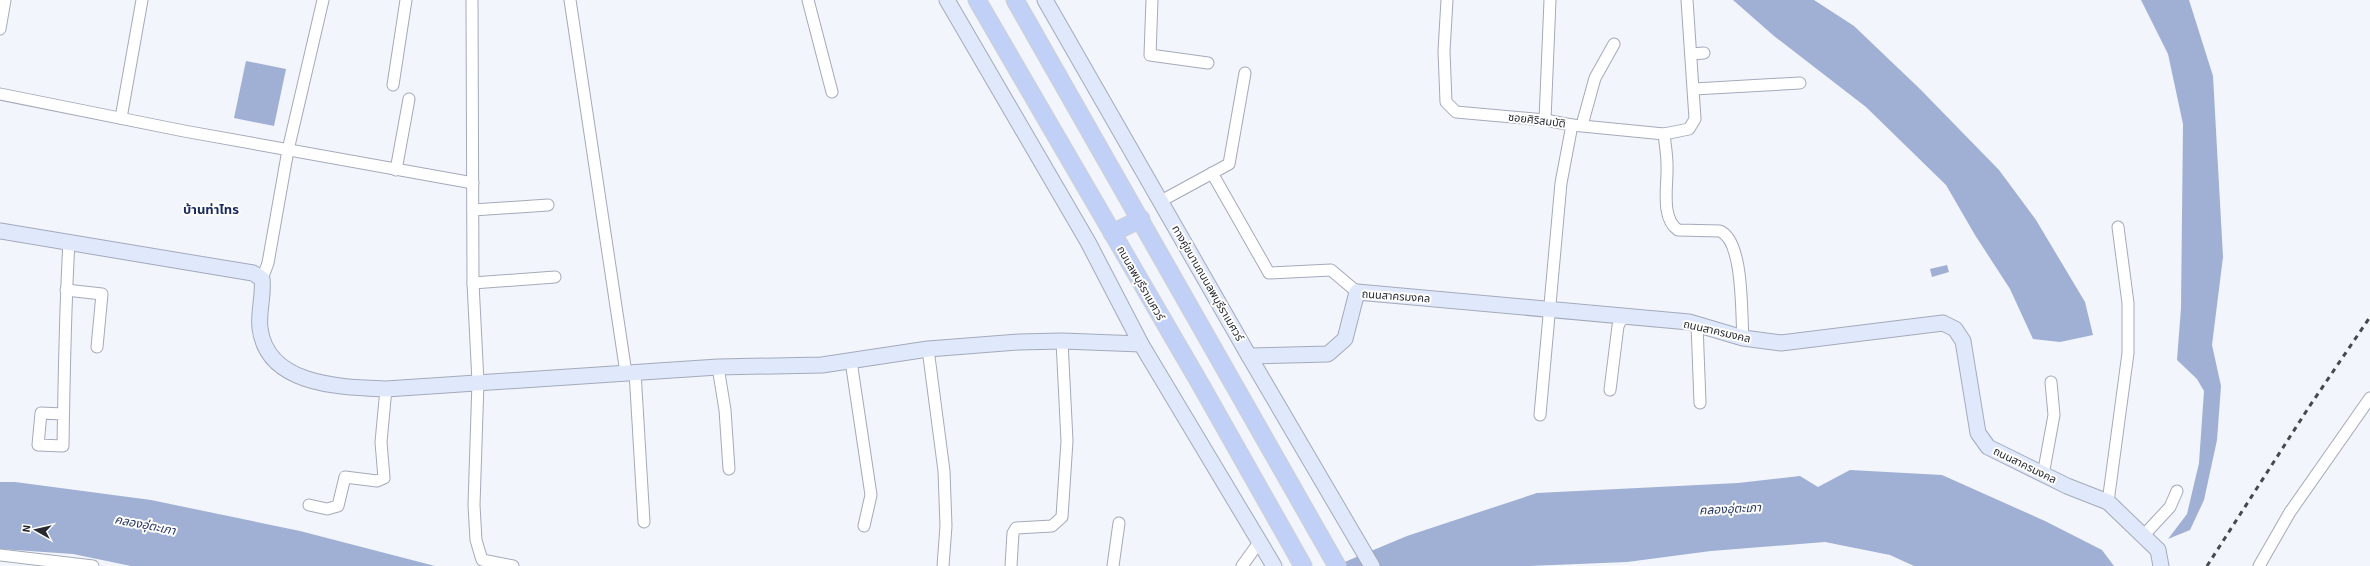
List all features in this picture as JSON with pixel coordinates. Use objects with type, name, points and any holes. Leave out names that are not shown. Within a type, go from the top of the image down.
[{"type":"main road","name":"ถนนลพบุรีราเมศวร์","points":[[977,0],[1303,566]]},
{"type":"main road","points":[[1015,0],[1141,219],[1337,566]]},
{"type":"main road","points":[[1112,233],[1141,219]]},
{"type":"street","points":[[0,29],[5,0]]},
{"type":"street","points":[[122,118],[142,0]]},
{"type":"street","points":[[322,0],[288,150],[268,263],[262,279],[264,291],[260,327],[267,353],[282,368],[318,383],[386,389],[718,367],[822,365],[928,349],[1062,341],[1141,344]]},
{"type":"street","points":[[393,85],[406,0]]},
{"type":"street","points":[[472,0],[473,283],[478,382],[474,505],[476,540],[482,560],[513,566]]},
{"type":"street","points":[[570,0],[630,373],[644,522]]},
{"type":"street","points":[[808,0],[832,92]]},
{"type":"street","points":[[947,0],[1088,242],[1141,344],[1274,566]]},
{"type":"street","name":"ทางคู่ขนานถนนลพบุรีราเมศวร์","points":[[1044,0],[1372,566]]},
{"type":"street","points":[[1152,0],[1150,55],[1208,63]]},
{"type":"street","name":"ซอยศิริสมบัติ","points":[[1447,0],[1444,51],[1446,102],[1456,112],[1545,120],[1577,125],[1561,183],[1551,309],[1540,415]]},
{"type":"street","points":[[1545,120],[1550,0]]},
{"type":"street","points":[[1614,44],[1595,78],[1577,125],[1664,134],[1689,130],[1695,119],[1687,0]]},
{"type":"street","points":[[1691,54],[1704,53]]},
{"type":"street","points":[[1161,201],[1229,164],[1245,74]]},
{"type":"street","points":[[1694,89],[1800,83]]},
{"type":"street","points":[[0,94],[473,184]]},
{"type":"street","points":[[396,170],[409,99]]},
{"type":"street","points":[[1664,134],[1667,163],[1669,218],[1673,227],[1678,230],[1720,231],[1726,234],[1732,242],[1738,269],[1743,338]]},
{"type":"street","points":[[1212,173],[1269,273],[1331,270],[1357,292]]},
{"type":"street","points":[[473,210],[548,205]]},
{"type":"street","points":[[2108,502],[2128,353],[2128,303],[2118,228]]},
{"type":"street","points":[[0,231],[253,273],[262,279]]},
{"type":"street","points":[[63,414],[68,242]]},
{"type":"street","points":[[473,283],[555,277]]},
{"type":"street","points":[[66,290],[102,294],[97,347]]},
{"type":"street","name":"ถนนสาครมงคล","points":[[1249,356],[1328,354],[1345,339],[1357,292],[1551,309],[1697,324],[1743,338],[1781,343],[1943,323],[1950,325],[1963,341],[1978,433],[1988,447],[2043,475],[2108,502],[2158,550],[2161,566]]},
{"type":"street","points":[[1610,390],[1618,326],[1620,320],[1629,317]]},
{"type":"street","points":[[1697,324],[1700,403]]},
{"type":"street","points":[[1011,566],[1013,533],[1016,528],[1052,526],[1062,517],[1067,441],[1062,341]]},
{"type":"street","points":[[928,349],[944,471],[946,526],[943,566]]},
{"type":"street","points":[[851,361],[871,495],[864,526]]},
{"type":"street","points":[[718,367],[725,410],[729,469]]},
{"type":"street","points":[[2043,475],[2054,416],[2051,382]]},
{"type":"street","points":[[309,505],[327,509],[338,506],[345,477],[377,481],[384,478],[381,442],[386,389]]},
{"type":"street","points":[[2259,566],[2290,512],[2370,398]]},
{"type":"street","points":[[2144,535],[2170,507],[2177,491]]},
{"type":"street","points":[[1113,566],[1119,523]]},
{"type":"street","points":[[1242,566],[1261,544]]},
{"type":"street","points":[[0,555],[93,566]]},
{"type":"water","points":[[1733,0],[1814,0],[1854,26],[1920,89],[1999,170],[2036,220],[2085,302],[2093,335],[2060,342],[2033,339],[2010,289],[1975,235],[1946,185],[1866,107],[1774,36]]},
{"type":"water","points":[[2141,0],[2189,0],[2213,76],[2223,257],[2212,345],[2221,386],[2217,440],[2204,500],[2190,530],[2168,539],[2187,514],[2199,463],[2204,391],[2197,379],[2177,360],[2181,308],[2183,124],[2168,54]]},
{"type":"water","points":[[246,61],[286,69],[274,126],[234,118]]},
{"type":"water","points":[[1947,265],[1949,272],[1932,277],[1930,269]]},
{"type":"water","name":"คลองอุ่ตะเภา","points":[[1850,470],[1942,475],[2045,521],[2102,550],[2114,566],[1914,566],[1890,555],[1825,542],[1711,551],[1627,562],[1529,566],[1335,566],[1407,536],[1537,493],[1738,483],[1800,476],[1818,487]]},
{"type":"water","name":"คลองอุ่ตะเภา","points":[[0,482],[15,482],[151,500],[300,531],[435,566],[131,566],[73,554],[0,549]]},
{"type":"railway","points":[[2207,566],[2309,407],[2370,317]]},
{"type":"district","name":"บ้านท่าไทร","points":[[211,209]]}]
